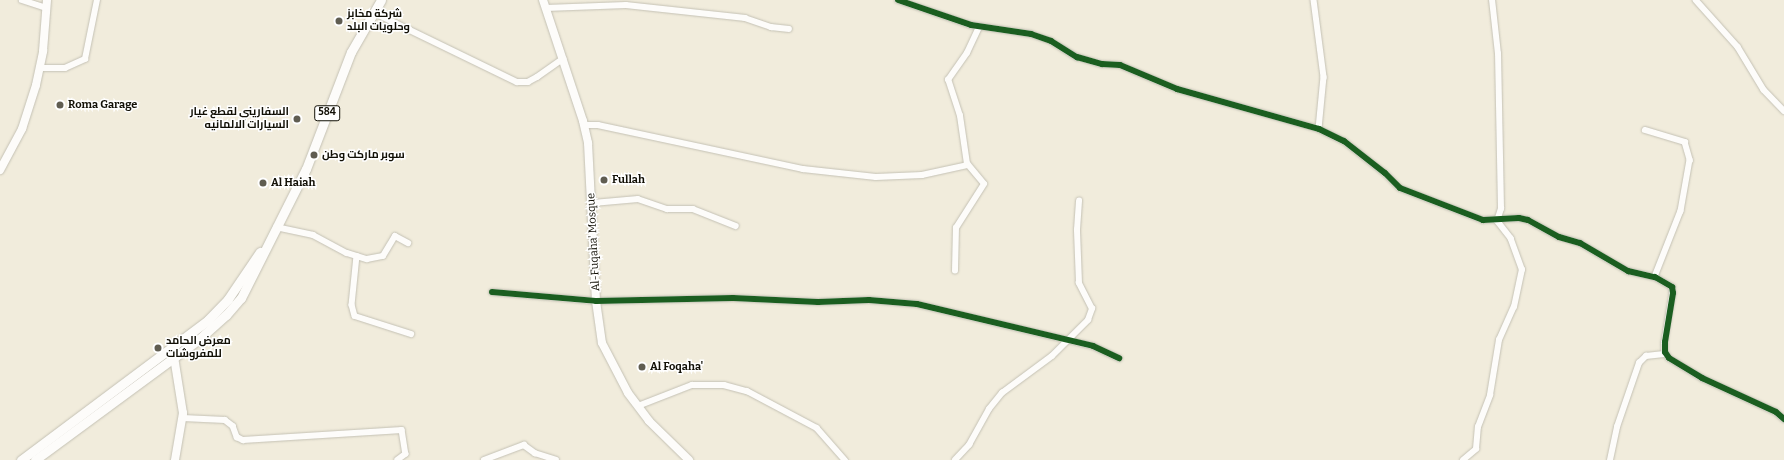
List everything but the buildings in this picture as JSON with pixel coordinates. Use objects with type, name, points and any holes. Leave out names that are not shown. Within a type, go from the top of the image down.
[{"type":"main road","name":"584","points":[[276,227],[306,169],[351,52],[375,13],[381,0]]},
{"type":"main road","points":[[35,460],[209,331],[234,307],[248,287],[276,227]]},
{"type":"main road","points":[[21,460],[208,320],[228,299],[276,227]]},
{"type":"street","points":[[0,170],[22,129],[40,68],[47,4],[22,0]]},
{"type":"street","points":[[40,68],[65,68],[85,59],[97,0]]},
{"type":"street","name":"Al-Fuqaha' Mosque","points":[[543,0],[584,125],[593,202],[596,301],[602,343],[613,368],[649,421],[690,460]]},
{"type":"street","points":[[898,0],[979,27],[1031,34],[1051,41],[1078,57],[1102,64],[1120,65],[1177,89],[1320,130],[1344,141],[1385,172],[1400,188],[1465,215],[1497,221],[1519,218],[1528,220],[1559,237],[1580,243],[1628,271],[1655,277],[1672,287],[1673,293],[1666,330],[1666,354]]},
{"type":"street","points":[[1314,0],[1324,77],[1320,130]]},
{"type":"street","points":[[1492,0],[1498,54],[1501,209],[1497,221]]},
{"type":"street","points":[[1696,0],[1738,47],[1764,90],[1784,111]]},
{"type":"street","points":[[546,8],[626,5],[745,18],[771,27],[788,29]]},
{"type":"street","points":[[375,13],[517,82],[528,82],[563,59]]},
{"type":"street","points":[[955,271],[956,228],[984,185],[968,166],[960,116],[947,83],[949,76],[967,53],[979,27]]},
{"type":"street","points":[[584,125],[598,125],[803,169],[876,177],[922,175],[968,166]]},
{"type":"street","points":[[1644,130],[1683,141],[1687,146],[1690,160],[1681,211],[1655,277]]},
{"type":"street","points":[[593,202],[638,199],[667,209],[693,209],[736,226]]},
{"type":"street","points":[[955,460],[969,445],[989,409],[1002,394],[1069,340],[1088,320],[1092,309],[1079,282],[1077,230],[1080,201]]},
{"type":"street","points":[[1464,460],[1476,449],[1478,427],[1492,389],[1499,340],[1514,307],[1522,274],[1522,265],[1512,241],[1497,221]]},
{"type":"street","points":[[276,227],[313,235],[357,256],[380,258],[395,236],[408,243]]},
{"type":"street","points":[[357,256],[352,305],[355,316],[411,334]]},
{"type":"street","points":[[492,292],[596,301],[733,298],[903,303],[960,314],[1093,346],[1119,358]]},
{"type":"street","points":[[1610,460],[1617,427],[1639,363],[1646,356],[1666,354],[1702,378],[1776,412],[1784,419]]},
{"type":"street","points":[[174,357],[183,418],[175,460]]},
{"type":"street","points":[[638,406],[692,385],[724,385],[747,390],[817,428],[845,460]]},
{"type":"street","points":[[183,418],[225,420],[232,426],[237,437],[243,440],[402,430],[406,454],[398,460]]},
{"type":"street","points":[[484,460],[524,445],[540,456],[556,460]]},
{"type":"cycle path","points":[[898,0],[971,25],[1031,34],[1051,41],[1077,57],[1102,64],[1120,65],[1177,89],[1319,129],[1344,141],[1385,173],[1400,188],[1483,220],[1519,218],[1528,220],[1559,237],[1580,243],[1628,271],[1655,277],[1672,287],[1673,293],[1665,342],[1665,352],[1669,358],[1702,378],[1776,412],[1784,419]]},
{"type":"cycle path","points":[[492,292],[596,301],[733,298],[818,302],[869,300],[917,304],[1093,346],[1119,358]]},
{"type":"place","name":"شركة مخابز وحلويات البلد","points":[[339,21]]},
{"type":"place","name":"Roma Garage","points":[[60,105]]},
{"type":"place","name":"السفاريني لقطع غيار السيارات الالمانيه","points":[[297,119]]},
{"type":"place","name":"سوبر ماركت وطن","points":[[314,155]]},
{"type":"place","name":"Fullah","points":[[604,180]]},
{"type":"place","name":"Al Haiah","points":[[263,183]]},
{"type":"place","name":"معرض الحامد للمفروشات","points":[[158,348]]},
{"type":"place","name":"Al Foqaha'","points":[[642,367]]}]
